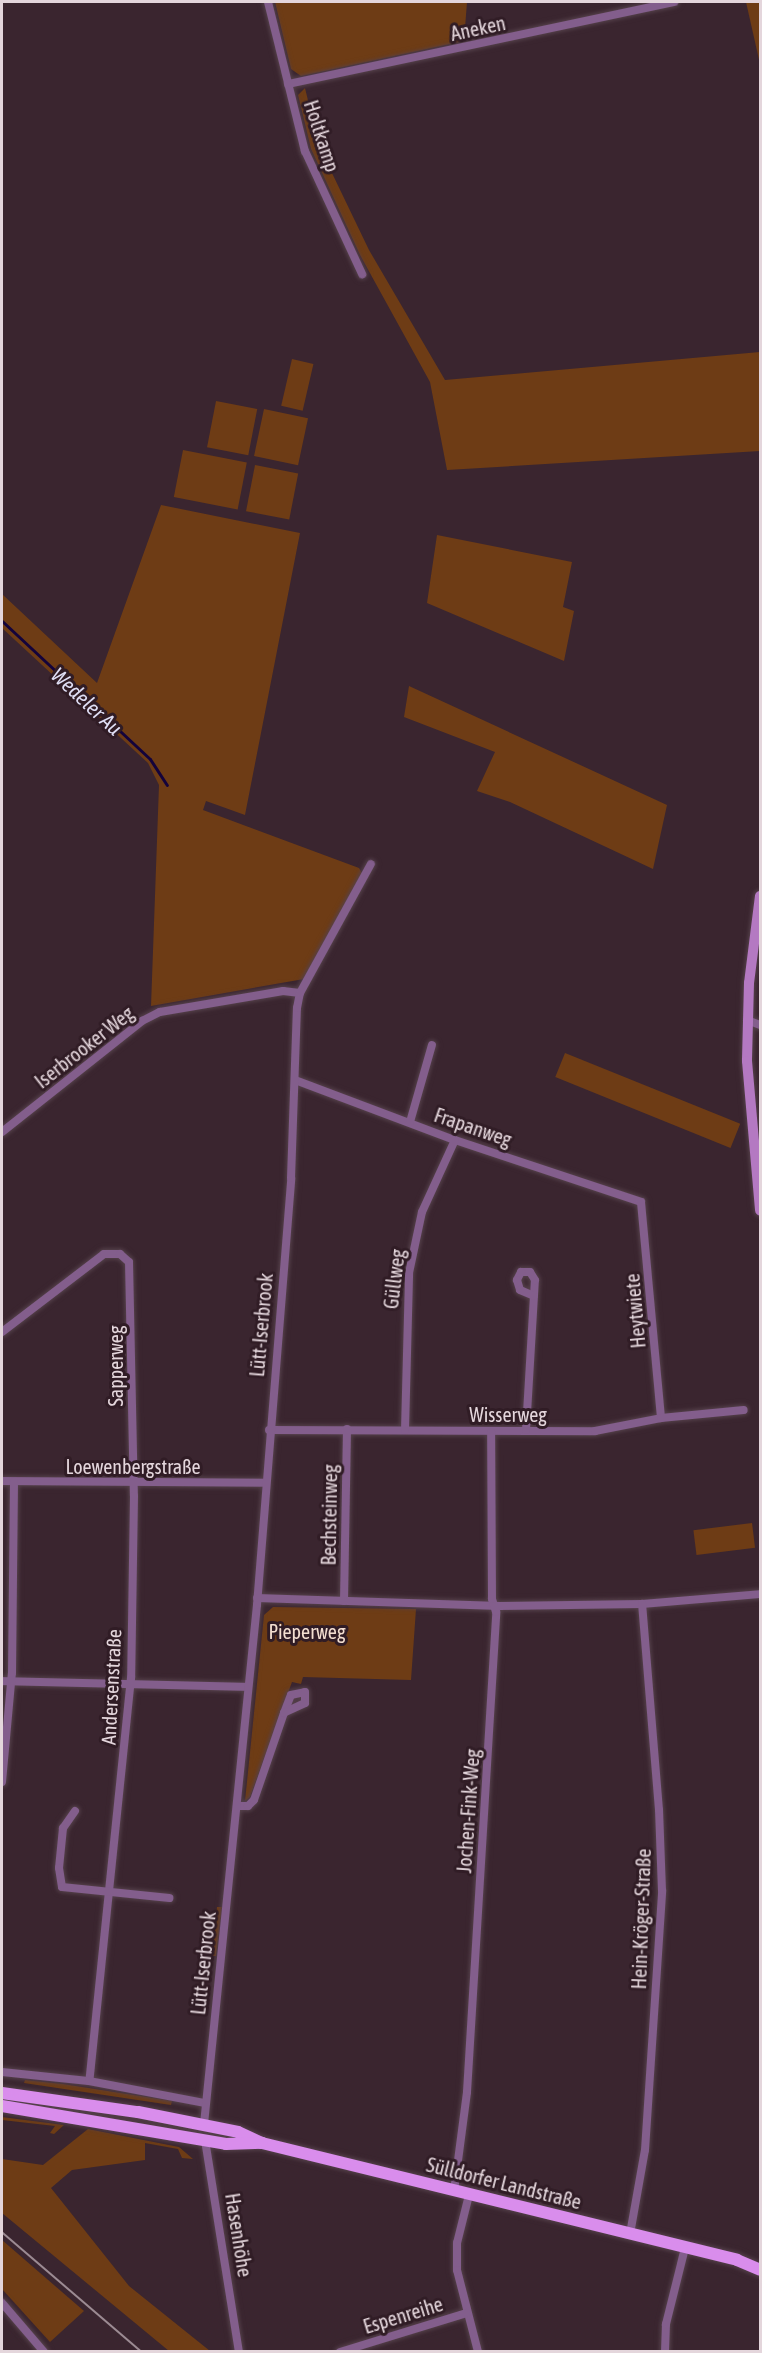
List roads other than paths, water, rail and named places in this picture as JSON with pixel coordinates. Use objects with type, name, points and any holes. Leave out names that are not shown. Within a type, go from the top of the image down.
[{"type":"main road","points":[[760,896],[747,1020],[747,1061],[757,1144],[760,1210]]},
{"type":"main road","name":"Sülldorfer Landstraße","points":[[2,2092],[204,2124],[262,2143],[737,2260],[760,2270]]},
{"type":"main road","name":"Sülldorfer Landstraße","points":[[2,2106],[236,2146],[262,2143]]},
{"type":"main road","name":"Hasenhöhe","points":[[204,2124],[206,2140]]},
{"type":"main road","name":"Sülldorfer Landstraße","points":[[737,2260],[760,2259]]},
{"type":"street","name":"Holtkamp","points":[[267,2],[305,151],[362,274]]},
{"type":"street","name":"Aneken","points":[[288,84],[674,2]]},
{"type":"street","name":"Lütt-Iserbrook","points":[[204,2124],[204,2103],[237,1806],[257,1598],[300,993],[371,864]]},
{"type":"street","name":"Iserbrooker Weg","points":[[2,1132],[142,1021],[160,1012],[283,991],[300,993]]},
{"type":"street","points":[[747,1020],[760,1024]]},
{"type":"street","points":[[410,1122],[432,1045]]},
{"type":"street","name":"Frapanweg","points":[[295,1080],[455,1140],[641,1202]]},
{"type":"street","name":"Güllweg","points":[[405,1430],[409,1274],[422,1212],[455,1140]]},
{"type":"street","name":"Heytwiete","points":[[641,1202],[661,1418]]},
{"type":"street","name":"Sapperweg","points":[[2,1332],[100,1256],[120,1254],[129,1262],[131,1270],[132,1482]]},
{"type":"street","points":[[526,1430],[534,1296]]},
{"type":"street","name":"Wisserweg","points":[[269,1430],[595,1431],[661,1418],[744,1410]]},
{"type":"street","name":"Bechsteinweg","points":[[344,1600],[347,1429]]},
{"type":"street","name":"Jochen-Fink-Weg","points":[[454,2191],[467,2092],[494,1605],[491,1432]]},
{"type":"street","name":"Loewenbergstraße","points":[[2,1481],[264,1484]]},
{"type":"street","points":[[2,1782],[11,1682],[14,1482]]},
{"type":"street","name":"Andersenstraße","points":[[89,2081],[130,1686],[132,1482]]},
{"type":"street","points":[[257,1598],[494,1605],[642,1604],[760,1594]]},
{"type":"street","name":"Hein-Kröger-Straße","points":[[630,2234],[645,2150],[662,1891],[659,1810],[642,1604]]},
{"type":"street","points":[[2,1681],[130,1686],[248,1687]]},
{"type":"street","points":[[237,1806],[248,1806],[254,1800],[284,1713]]},
{"type":"street","points":[[75,1811],[63,1828],[60,1884],[169,1898]]},
{"type":"street","points":[[2,2072],[89,2081],[204,2103]]},
{"type":"street","name":"Hasenhöhe","points":[[206,2140],[239,2352]]},
{"type":"street","points":[[469,2195],[456,2255],[467,2313],[478,2352]]},
{"type":"street","points":[[665,2352],[666,2324],[685,2248]]},
{"type":"street","points":[[2,2303],[44,2352]]},
{"type":"street","name":"Espenreihe","points":[[346,2351],[467,2313]]},
{"type":"waterway","name":"Wedeler Au","points":[[2,621],[150,759],[167,785]]},
{"type":"tram line","points":[[2,2232],[142,2352]]},
{"type":"park label","name":"Pieperweg","points":[[307,1631]]}]
